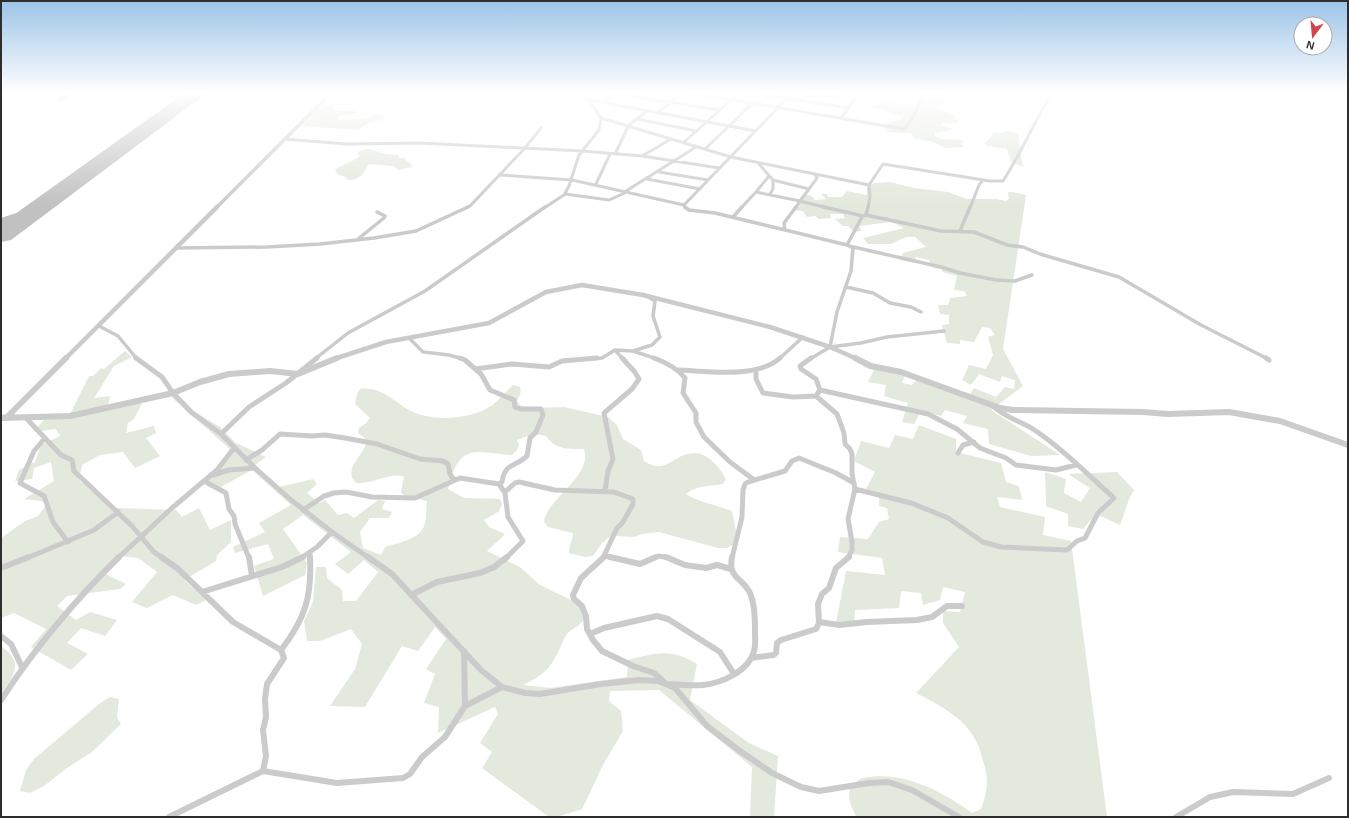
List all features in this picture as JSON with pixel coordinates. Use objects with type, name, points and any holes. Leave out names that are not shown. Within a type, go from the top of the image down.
[{"type":"street","points":[[4,418],[99,326],[293,130]]},
{"type":"street","points":[[176,248],[267,247],[358,239],[413,232],[461,210],[476,200],[525,148],[539,130]]},
{"type":"street","points":[[221,434],[249,407],[268,396],[298,374],[353,329],[424,291],[532,215],[565,194],[572,180],[574,167],[579,155],[597,135],[599,130]]},
{"type":"street","points":[[615,154],[627,130]]},
{"type":"street","points":[[645,130],[731,157],[869,185]]},
{"type":"street","points":[[694,130],[698,131]]},
{"type":"street","points":[[705,149],[725,130]]},
{"type":"street","points":[[752,130],[756,131]]},
{"type":"street","points":[[848,246],[852,233],[864,215],[870,197],[869,185],[884,164],[998,182],[1005,179],[1031,130]]},
{"type":"street","points":[[683,142],[698,131]]},
{"type":"street","points":[[684,205],[756,131]]},
{"type":"street","points":[[284,139],[347,144],[420,143],[583,151],[642,156],[719,168]]},
{"type":"street","points":[[642,156],[671,139]]},
{"type":"street","points":[[565,194],[609,200],[626,192],[696,147]]},
{"type":"street","points":[[596,184],[610,154]]},
{"type":"street","points":[[758,163],[773,180],[809,189]]},
{"type":"street","points":[[658,172],[708,180]]},
{"type":"street","points":[[785,230],[784,223],[817,178],[816,174]]},
{"type":"street","points":[[500,175],[572,180],[596,184],[684,205],[685,208],[689,210],[715,213],[941,267],[960,273],[996,280],[1015,281],[1032,275]]},
{"type":"street","points":[[733,218],[739,209],[769,176]]},
{"type":"street","points":[[647,179],[700,189]]},
{"type":"street","points":[[770,194],[774,186],[773,180]]},
{"type":"street","points":[[960,231],[979,185],[983,180]]},
{"type":"street","points":[[756,192],[941,231],[974,232],[1007,245],[1023,247],[1040,254],[1119,277],[1201,325],[1269,360]]},
{"type":"street","points":[[358,239],[384,218],[385,216],[377,212]]},
{"type":"street","points":[[830,347],[837,312],[851,271],[853,248],[848,246]]},
{"type":"street","points":[[4,418],[64,417],[173,393],[200,382],[229,374],[264,371],[298,374],[350,353],[386,342],[488,323],[546,292],[566,286],[582,286],[644,294],[803,337],[830,347],[869,365],[901,372],[993,406],[1013,410],[1049,411],[1143,412],[1168,414],[1229,412],[1280,422],[1348,445]]},
{"type":"street","points":[[846,287],[873,293],[890,303],[911,307],[921,312]]},
{"type":"street","points":[[633,351],[652,346],[660,337],[652,313],[652,308],[655,301],[644,294]]},
{"type":"street","points":[[99,326],[118,336],[136,358],[162,377],[173,393],[191,412],[221,434],[254,468],[303,510],[392,574],[481,670],[502,687],[525,693],[540,694],[601,684],[639,680],[658,681],[675,688],[707,726],[772,773],[800,787],[819,791],[869,783],[888,782],[912,790],[959,817]]},
{"type":"street","points":[[820,390],[816,379],[801,369],[800,366],[830,347],[861,343],[888,337],[944,331]]},
{"type":"street","points":[[678,370],[747,372],[766,368],[778,361],[803,337]]},
{"type":"street","points":[[409,338],[423,352],[459,357],[465,360],[481,374],[490,390],[514,400],[515,407],[535,407],[541,409],[543,415],[536,432],[530,438],[529,452],[527,456],[524,460],[507,467],[502,474],[502,482],[500,484]]},
{"type":"street","points":[[474,369],[512,364],[549,367],[562,362],[602,358],[615,350],[633,351],[662,361],[678,370],[684,378],[683,393],[691,408],[696,413],[696,422],[704,436],[730,463],[753,479]]},
{"type":"street","points":[[606,491],[608,472],[613,459],[609,451],[608,434],[603,417],[604,413],[615,402],[629,392],[639,379],[630,364],[623,361],[615,350]]},
{"type":"street","points":[[751,658],[774,655],[776,653],[777,643],[781,640],[816,629],[819,622],[818,604],[822,594],[829,588],[836,568],[848,559],[852,550],[848,519],[855,486],[852,474],[852,454],[850,449],[845,444],[844,433],[838,414],[821,402],[816,396],[793,397],[763,393],[756,383],[754,376],[756,370]]},
{"type":"street","points":[[816,396],[820,390]]},
{"type":"street","points":[[820,390],[928,414],[958,429],[980,448],[1006,458],[1016,464],[1056,470],[1076,465]]},
{"type":"street","points":[[505,492],[518,482],[556,491],[606,491],[625,494],[633,499],[633,504],[623,522],[617,528],[605,556],[581,578],[572,595],[574,599],[582,606],[586,616],[587,629],[602,651],[633,666],[654,673],[666,684],[711,684],[734,674],[751,658],[755,650],[753,605],[750,594],[735,578],[731,569],[742,519],[744,505],[743,488],[745,483],[753,479],[770,477],[785,471],[790,462],[794,459],[799,458],[836,473],[855,486],[911,503],[948,518],[983,542],[1001,547],[1067,550],[1078,541],[1085,538],[1098,513],[1114,498],[1033,429],[998,411],[993,406]]},
{"type":"street","points":[[26,418],[60,454],[72,460],[74,471],[132,526],[163,561],[176,568],[233,622],[281,650],[284,658],[266,684],[266,717],[263,730],[266,756],[263,771]]},
{"type":"street","points":[[246,460],[262,450],[280,434],[312,436],[325,435],[377,444],[420,459],[443,462],[448,464],[450,474],[454,480]]},
{"type":"street","points":[[45,438],[34,451],[20,483],[44,496],[53,522],[68,542]]},
{"type":"street","points":[[958,453],[963,445],[974,442]]},
{"type":"street","points":[[1,700],[22,667],[73,604],[140,536],[212,476],[228,458],[234,448]]},
{"type":"street","points":[[212,476],[229,470],[254,468]]},
{"type":"street","points":[[303,510],[324,496],[334,493],[346,492],[372,497],[416,498],[454,480],[471,479],[500,484],[505,492],[507,516],[523,541],[513,554],[501,562],[473,576],[435,583],[421,588],[411,595]]},
{"type":"street","points":[[204,482],[226,493],[229,508],[234,516],[235,524],[249,556],[252,576]]},
{"type":"street","points":[[1,568],[68,542],[94,530],[118,512]]},
{"type":"street","points":[[202,592],[222,584],[283,566],[310,553],[332,532]]},
{"type":"street","points":[[281,650],[300,624],[307,610],[311,588],[310,553]]},
{"type":"street","points":[[605,556],[640,564],[659,556],[664,556],[685,565],[706,568],[717,565],[731,569]]},
{"type":"street","points":[[819,622],[839,626],[867,622],[917,620],[932,617],[947,606],[962,606]]},
{"type":"street","points":[[590,634],[604,628],[642,619],[657,616],[668,618],[720,652],[734,674]]},
{"type":"street","points":[[1,636],[11,644],[22,667]]},
{"type":"street","points":[[464,651],[465,706]]},
{"type":"street","points":[[169,817],[263,771],[337,783],[403,778],[410,774],[422,757],[445,737],[465,706],[502,687]]},
{"type":"street","points":[[1176,817],[1210,797],[1233,792],[1293,794],[1329,778]]},
{"type":"shaded area","points":[[886,130],[949,130],[935,133],[935,136],[942,139],[964,140],[962,143],[964,147],[945,148],[933,142],[913,138],[912,133],[886,132]]},
{"type":"shaded area","points":[[1005,131],[1018,133],[1023,167],[1011,162],[1007,149],[988,146],[984,143],[992,136],[993,132],[1003,133]]},
{"type":"shaded area","points":[[369,149],[385,154],[398,155],[399,158],[404,158],[412,165],[411,167],[398,170],[394,166],[369,164],[359,178],[352,180],[348,180],[337,174],[335,170],[337,168],[356,159],[360,156],[357,153],[360,151]]},
{"type":"shaded area","points":[[890,182],[914,188],[948,192],[967,199],[996,199],[1006,201],[1009,199],[1008,192],[1026,195],[1003,349],[1023,386],[991,410],[1060,455],[1031,456],[989,444],[988,429],[963,423],[967,416],[945,410],[941,416],[921,411],[914,424],[902,422],[908,403],[884,396],[886,385],[868,382],[874,370],[863,367],[865,363],[907,371],[902,383],[912,385],[917,379],[970,394],[974,388],[996,397],[1005,387],[1014,389],[1015,380],[1002,376],[1000,382],[979,374],[971,385],[962,380],[969,365],[986,369],[993,355],[988,337],[995,335],[990,328],[982,327],[974,342],[960,340],[960,344],[947,343],[942,325],[949,324],[949,315],[940,314],[938,305],[948,305],[950,298],[967,296],[964,291],[954,290],[957,276],[943,272],[941,269],[933,268],[929,260],[916,257],[915,263],[900,260],[903,253],[926,247],[915,237],[906,237],[891,244],[868,244],[863,238],[904,228],[891,222],[859,226],[862,231],[854,232],[848,226],[843,226],[835,219],[845,218],[843,214],[830,214],[831,218],[818,219],[816,216],[807,217],[803,211],[793,210],[803,194],[812,196],[815,200],[826,199],[821,194],[827,194],[828,197],[842,197],[847,191],[867,195],[867,187],[874,183]]},
{"type":"shaded area","points":[[125,351],[132,357],[114,366],[94,398],[110,396],[108,406],[174,391],[195,412],[220,427],[236,443],[266,457],[255,465],[279,487],[313,479],[317,484],[307,493],[319,503],[325,500],[338,515],[347,513],[354,518],[378,500],[385,501],[382,509],[392,512],[389,518],[370,518],[360,532],[363,548],[381,555],[385,547],[413,538],[421,531],[426,520],[427,501],[404,496],[401,492],[404,476],[392,476],[362,483],[356,483],[352,478],[352,467],[366,445],[367,440],[358,433],[359,428],[370,418],[355,404],[357,394],[360,389],[380,392],[418,414],[439,418],[450,418],[462,417],[483,411],[500,399],[513,385],[520,387],[521,392],[517,401],[521,406],[534,408],[564,407],[608,417],[617,425],[623,439],[641,450],[644,461],[651,465],[662,466],[681,456],[694,453],[710,459],[719,468],[726,479],[723,484],[699,487],[686,494],[703,502],[732,511],[736,531],[734,544],[727,548],[718,548],[659,532],[642,534],[634,537],[616,536],[608,538],[602,543],[593,556],[585,557],[569,553],[573,533],[548,527],[544,522],[552,505],[582,469],[585,459],[584,449],[563,448],[554,444],[546,436],[542,435],[532,435],[517,440],[519,445],[517,450],[512,455],[480,452],[466,455],[458,463],[452,475],[448,489],[464,498],[500,499],[502,505],[498,512],[484,520],[489,527],[505,534],[487,551],[520,567],[540,585],[575,602],[582,608],[586,616],[579,625],[566,635],[555,659],[548,668],[540,676],[523,685],[550,688],[627,677],[628,660],[647,655],[663,653],[688,659],[697,664],[690,700],[749,743],[778,756],[774,817],[750,817],[752,767],[659,690],[610,691],[609,701],[621,711],[623,731],[603,765],[582,809],[557,817],[549,817],[482,768],[492,752],[480,743],[498,714],[495,707],[438,733],[439,707],[424,703],[435,674],[426,669],[446,639],[435,627],[418,651],[402,646],[365,707],[330,706],[355,669],[362,644],[351,629],[320,641],[307,641],[304,621],[313,602],[316,567],[326,567],[327,578],[342,590],[343,601],[356,601],[378,572],[364,560],[348,574],[335,564],[351,552],[303,515],[283,529],[307,563],[305,575],[263,596],[254,566],[274,559],[268,544],[235,553],[233,547],[265,532],[259,523],[291,505],[252,470],[219,488],[203,480],[219,466],[231,450],[170,396],[143,401],[134,419],[128,423],[126,433],[154,426],[156,433],[146,438],[160,456],[135,468],[123,452],[100,455],[82,465],[79,480],[116,508],[176,510],[182,517],[199,508],[210,530],[231,520],[231,542],[217,555],[216,561],[184,580],[206,600],[196,605],[173,595],[147,608],[132,602],[157,572],[138,558],[117,556],[102,572],[126,584],[120,589],[67,596],[57,606],[76,620],[90,612],[117,620],[105,636],[81,628],[67,643],[88,654],[71,670],[31,647],[46,629],[14,613],[1,618],[1,538],[25,521],[38,516],[49,502],[24,499],[54,481],[51,462],[34,468],[32,479],[15,481],[19,470],[35,462],[41,445],[60,436],[56,429],[33,432],[44,420],[1,418],[1,414],[60,416],[70,414],[89,376],[93,376],[101,368],[104,369]]},
{"type":"shaded area","points":[[919,425],[956,439],[956,452],[1001,463],[1006,482],[1019,486],[1022,500],[997,497],[1000,507],[1045,517],[1043,535],[1071,541],[1107,817],[856,817],[850,801],[849,793],[853,785],[863,778],[878,776],[892,777],[921,784],[948,797],[972,813],[981,809],[987,785],[985,767],[979,747],[966,726],[951,713],[916,693],[959,647],[943,623],[943,611],[960,612],[965,592],[943,587],[940,600],[923,605],[921,593],[901,591],[899,608],[855,610],[854,625],[836,623],[846,571],[885,575],[882,558],[838,552],[840,537],[868,539],[879,522],[889,519],[887,508],[879,506],[879,493],[866,489],[875,472],[854,461],[861,441],[889,448],[895,435],[913,439]]},
{"type":"shaded area","points":[[1045,472],[1066,479],[1064,493],[1081,502],[1090,488],[1068,474],[1117,472],[1134,490],[1120,525],[1096,514],[1083,529],[1068,526],[1068,514],[1046,506]]},
{"type":"shaded area","points":[[1,646],[13,658],[15,669],[1,694]]},
{"type":"shaded area","points":[[110,697],[119,699],[117,717],[121,724],[92,752],[67,768],[44,786],[30,793],[20,791],[26,770],[34,759],[99,704]]},
{"type":"taxiway","points":[[1,221],[35,210]]},
{"type":"taxiway","points":[[1,230],[22,224],[27,221],[31,214]]},
{"type":"runway","points":[[2,235],[145,130]]}]
